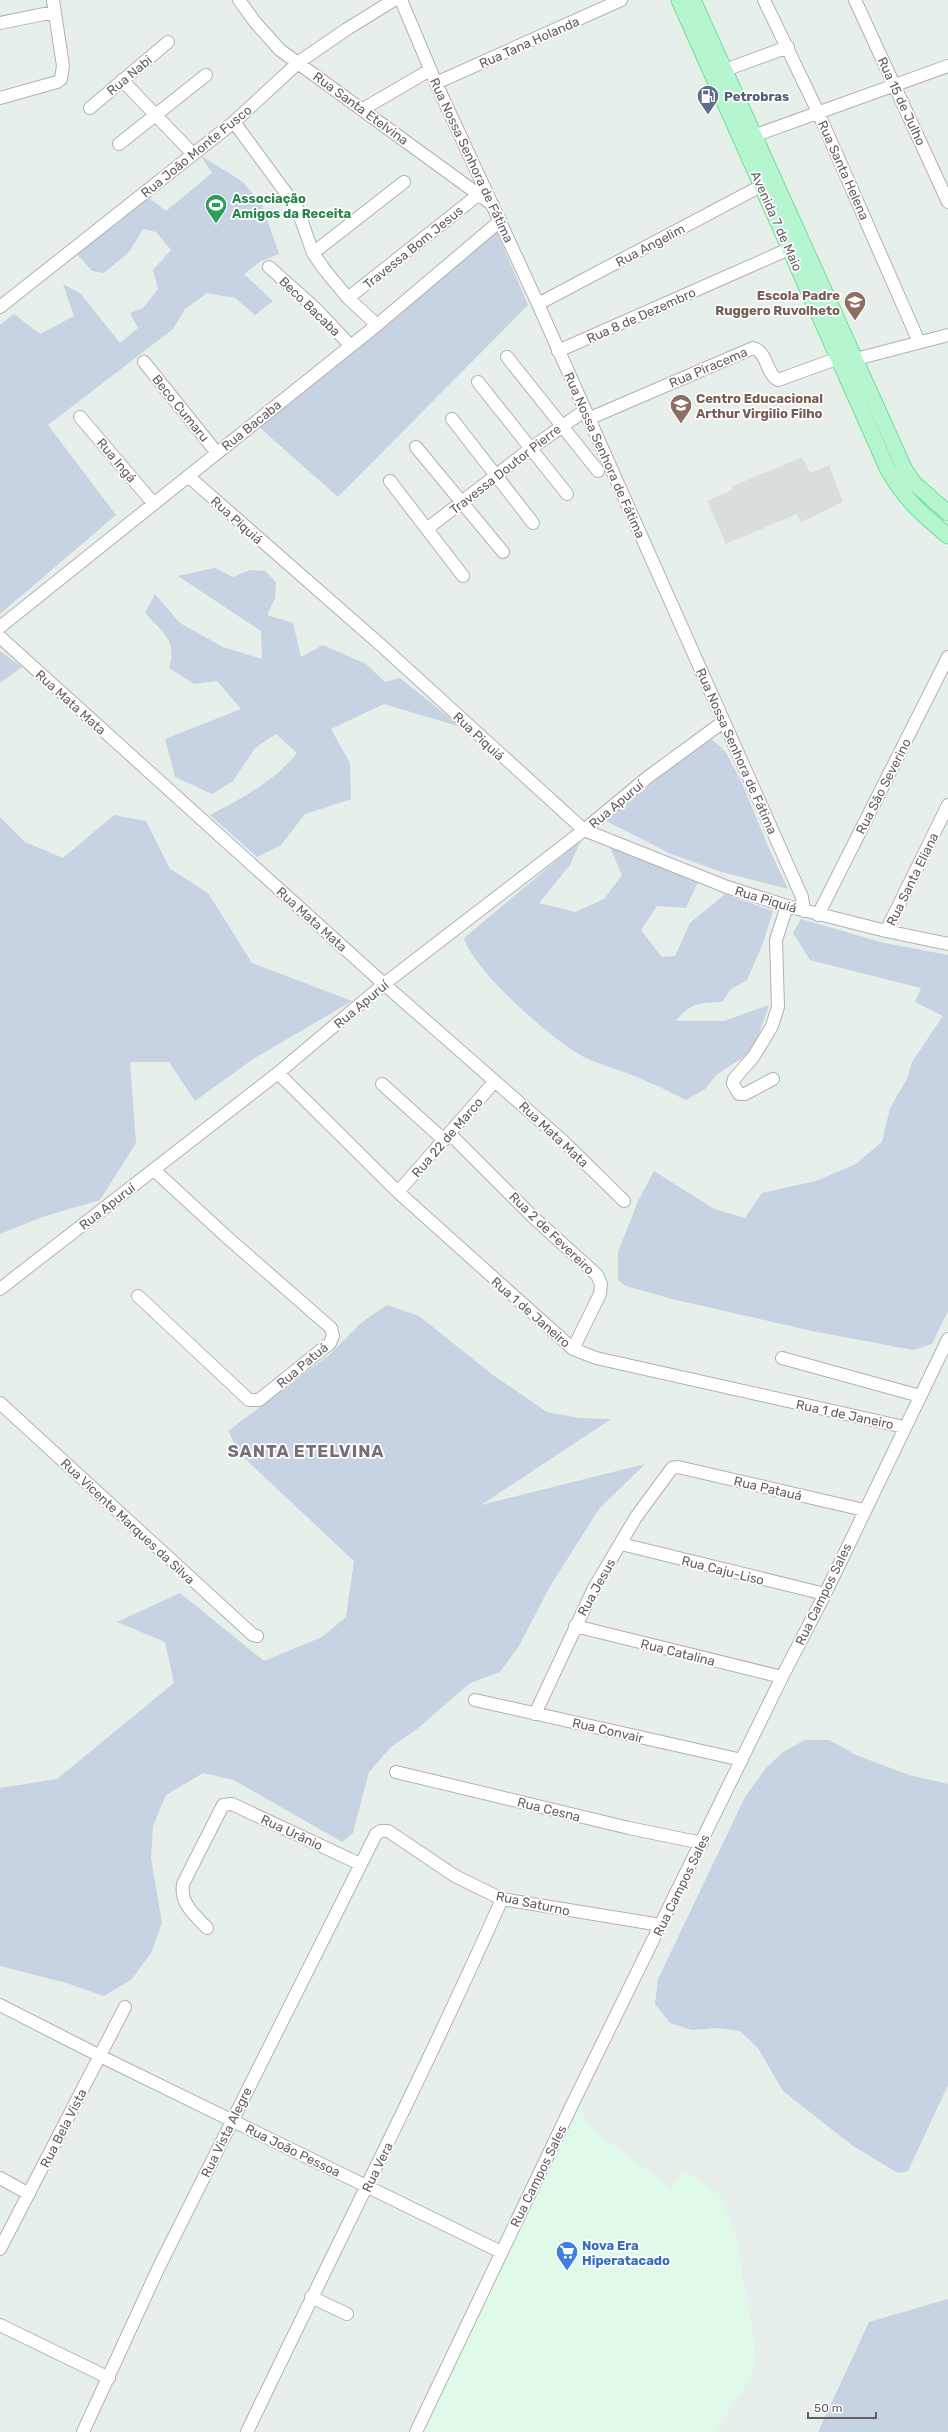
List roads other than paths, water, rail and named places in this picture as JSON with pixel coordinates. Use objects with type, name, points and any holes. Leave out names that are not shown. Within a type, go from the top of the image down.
[{"type":"main road","name":"Avenida 7 de Maio","points":[[679,0],[888,470],[902,493],[913,507],[948,536]]},
{"type":"main road","name":"Avenida 7 de Maio","points":[[693,0],[753,136],[856,359],[905,470],[914,483],[948,513]]},
{"type":"street","name":"Rua Santa Etelvina","points":[[239,0],[255,22],[280,50],[299,62],[493,205]]},
{"type":"street","name":"Rua João Monte Fusco","points":[[0,307],[234,122],[299,62],[347,29],[394,0]]},
{"type":"street","name":"Rua Nossa Senhora de Fátima","points":[[401,0],[436,84],[538,304],[586,415],[802,897],[804,911]]},
{"type":"street","name":"Rua Tana Holanda","points":[[436,84],[621,0]]},
{"type":"street","name":"Rua Santa Helena","points":[[764,0],[788,47],[818,112],[919,342]]},
{"type":"street","name":"Rua 15 de Julho","points":[[855,0],[948,202]]},
{"type":"street","points":[[0,23],[53,6],[63,66],[63,74],[57,82],[0,98]]},
{"type":"street","name":"Rua Nabi","points":[[90,108],[168,42]]},
{"type":"street","points":[[725,70],[788,47]]},
{"type":"street","points":[[753,136],[894,84],[948,66]]},
{"type":"street","points":[[363,109],[430,70]]},
{"type":"street","points":[[119,144],[206,75]]},
{"type":"street","points":[[122,80],[193,154]]},
{"type":"street","points":[[234,122],[297,208],[313,253],[348,298],[377,325]]},
{"type":"street","points":[[313,253],[404,182]]},
{"type":"street","name":"Rua Angelim","points":[[538,304],[761,186]]},
{"type":"street","name":"Travessa Bom Jesus","points":[[348,298],[478,195]]},
{"type":"street","name":"Rua Bacaba","points":[[0,627],[350,345],[377,325],[500,221]]},
{"type":"street","name":"Rua 8 de Dezembro","points":[[558,351],[789,249]]},
{"type":"street","name":"Beco Bacaba","points":[[269,266],[316,309],[350,345]]},
{"type":"street","points":[[856,359],[948,335]]},
{"type":"street","name":"Rua Piracema","points":[[586,415],[753,348],[759,351],[774,377],[778,380],[839,358]]},
{"type":"street","points":[[508,357],[598,471]]},
{"type":"street","name":"Beco Cumaru","points":[[144,362],[217,453]]},
{"type":"street","points":[[478,382],[567,494]]},
{"type":"street","name":"Travessa Doutor Pierre","points":[[428,528],[562,425],[586,415]]},
{"type":"street","name":"Rua Ingá","points":[[80,417],[154,504]]},
{"type":"street","points":[[452,419],[533,523]]},
{"type":"street","points":[[416,447],[503,552]]},
{"type":"street","name":"Rua Piquiá","points":[[188,476],[383,647],[584,830],[727,887],[787,906],[818,915],[948,944]]},
{"type":"street","points":[[390,481],[428,528],[463,576]]},
{"type":"street","name":"Rua Mata Mata","points":[[0,637],[384,984],[563,1141],[624,1201]]},
{"type":"street","name":"Rua São Severino","points":[[818,915],[948,657]]},
{"type":"street","name":"Rua Apuruí","points":[[0,1289],[278,1073],[384,984],[584,830],[648,777],[723,722]]},
{"type":"street","name":"Rua Santa Eliana","points":[[886,931],[948,805]]},
{"type":"street","points":[[773,1079],[745,1094],[739,1094],[733,1084],[734,1079],[764,1042],[772,1026],[778,1007],[776,940],[787,906]]},
{"type":"street","name":"Rua 1 de Janeiro","points":[[278,1073],[398,1192],[573,1349],[596,1358],[904,1427]]},
{"type":"street","name":"Rua 22 de Marco","points":[[398,1192],[495,1081]]},
{"type":"street","name":"Rua 2 de Fevereiro","points":[[382,1084],[447,1137],[597,1275],[601,1284],[600,1294],[573,1349]]},
{"type":"street","name":"Rua Patuá","points":[[138,1296],[249,1400],[254,1402],[259,1400],[324,1348],[333,1336],[331,1328],[229,1239],[154,1170]]},
{"type":"street","name":"Rua Campos Sales","points":[[416,2432],[501,2252],[782,1677],[825,1594],[904,1427],[948,1339]]},
{"type":"street","points":[[782,1358],[920,1396]]},
{"type":"street","name":"Rua Vicente Marques da Silva","points":[[0,1403],[253,1635],[257,1636]]},
{"type":"street","name":"Rua Patauá","points":[[672,1468],[678,1467],[864,1510]]},
{"type":"street","name":"Rua Jesus","points":[[535,1714],[574,1626],[636,1518],[672,1468]]},
{"type":"street","name":"Rua Caju-Liso","points":[[621,1544],[825,1594]]},
{"type":"street","name":"Rua Catalina","points":[[574,1626],[782,1677]]},
{"type":"street","name":"Rua Convair","points":[[475,1700],[742,1760]]},
{"type":"street","name":"Rua Cesna","points":[[396,1772],[629,1828],[702,1843]]},
{"type":"street","name":"Rua Urânio","points":[[207,1928],[186,1906],[182,1894],[183,1884],[223,1805],[232,1804],[360,1864]]},
{"type":"street","name":"Rua Saturno","points":[[376,1834],[382,1831],[388,1831],[455,1876],[502,1899],[661,1925]]},
{"type":"street","name":"Rua Vista Alegre","points":[[83,2432],[158,2269],[376,1834]]},
{"type":"street","name":"Rua Vera","points":[[247,2432],[311,2297],[368,2187],[502,1899]]},
{"type":"street","name":"Rua João Pessoa","points":[[0,2005],[100,2056],[501,2252]]},
{"type":"street","name":"Rua Bela Vista","points":[[0,2248],[125,2007]]},
{"type":"street","points":[[0,2178],[29,2194]]},
{"type":"street","points":[[311,2297],[347,2314]]},
{"type":"street","points":[[0,2325],[108,2378]]},
{"type":"place","name":"Petrobras","points":[[708,116]]},
{"type":"place","name":"Associação Amigos da Receita","points":[[216,224]]},
{"type":"place","name":"Escola Padre Ruggero Ruvolheto","points":[[855,322]]},
{"type":"place","name":"Centro Educacional Arthur Virgilio Filho","points":[[681,424]]},
{"type":"place","name":"Nova Era Hiperatacado","points":[[567,2272]]},
{"type":"district","name":"SANTA ETELVINA","points":[[306,1451]]}]
